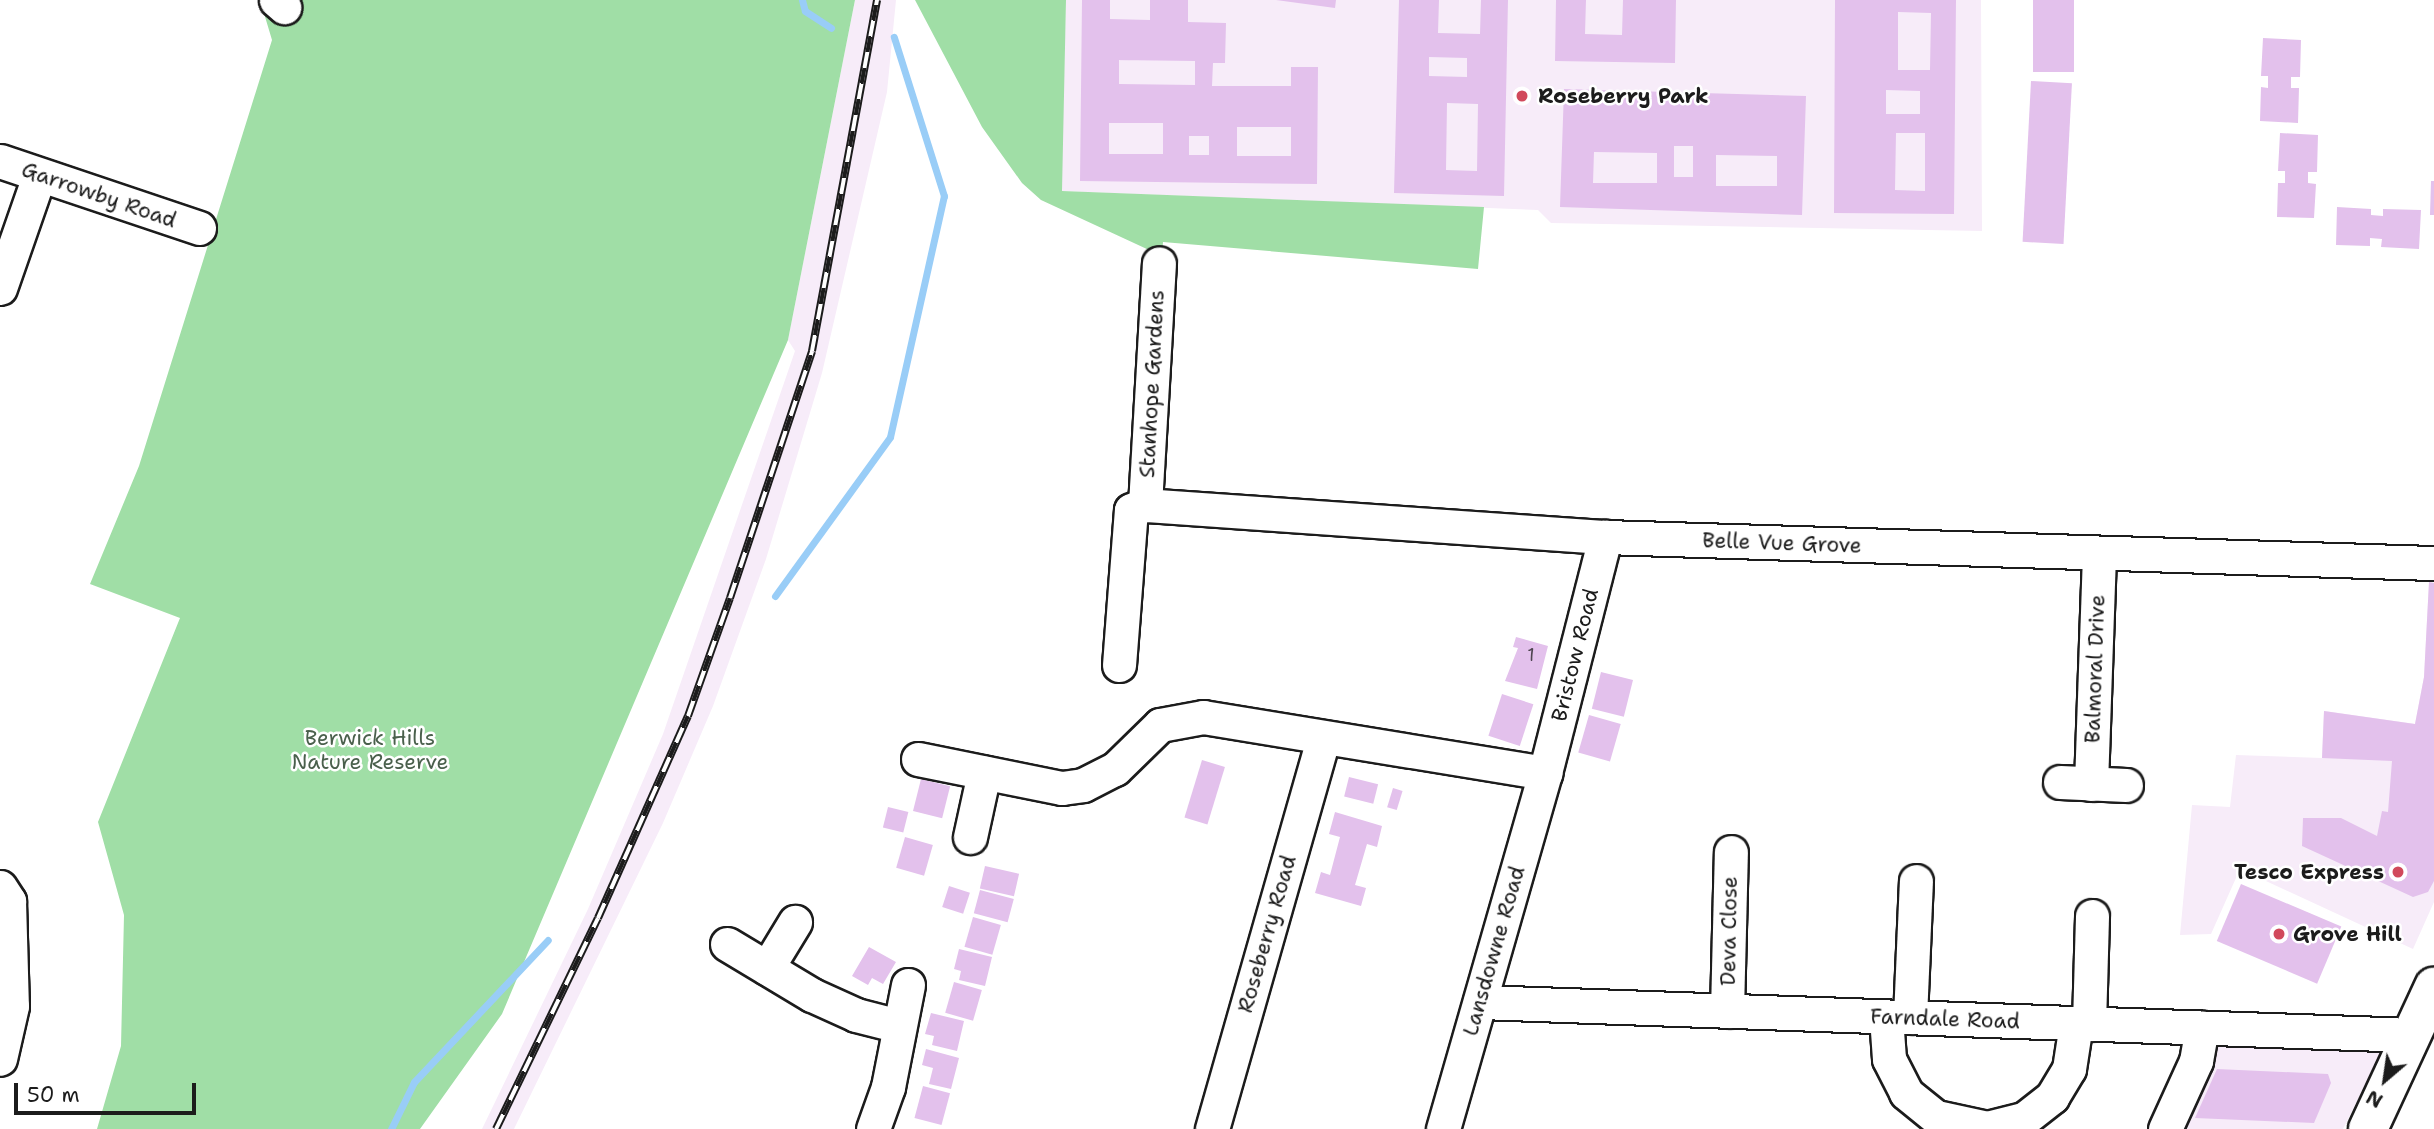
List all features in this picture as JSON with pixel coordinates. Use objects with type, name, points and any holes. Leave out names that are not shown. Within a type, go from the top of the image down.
[{"type":"main road","points":[[2368,1129],[2434,987]]},
{"type":"street","name":"Garrowby Road","points":[[0,161],[199,228]]},
{"type":"street","points":[[0,288],[39,176]]},
{"type":"street","name":"Stanhope Gardens","points":[[1119,665],[1138,508],[1159,263]]},
{"type":"street","name":"Belle Vue Grove","points":[[1138,508],[1605,537],[2434,563]]},
{"type":"street","name":"Bristow Road","points":[[1545,773],[1605,537]]},
{"type":"street","name":"Balmoral Drive","points":[[2099,554],[2076,783],[2126,785]]},
{"type":"street","points":[[918,759],[1062,788],[1083,785],[1115,769],[1160,726],[1180,718],[1203,717],[1323,739],[1545,773]]},
{"type":"street","name":"Roseberry Road","points":[[1212,1129],[1323,739]]},
{"type":"street","name":"Lansdowne Road","points":[[1443,1129],[1545,773]]},
{"type":"street","points":[[970,837],[984,774]]},
{"type":"street","name":"Deva Close","points":[[1727,1010],[1731,852]]},
{"type":"street","points":[[1916,881],[1898,1017],[1889,1059],[1906,1093],[1936,1117],[1987,1128],[2024,1119],[2052,1097],[2069,1069],[2083,1024],[2092,916]]},
{"type":"street","points":[[0,887],[9,901],[12,1006],[0,1059]]},
{"type":"street","points":[[767,968],[795,922]]},
{"type":"street","points":[[727,944],[856,1015],[899,1026]]},
{"type":"street","points":[[873,1129],[888,1087],[908,985]]},
{"type":"street","name":"Farndale Road","points":[[1480,1002],[2410,1035]]},
{"type":"street","points":[[2165,1129],[2196,1061],[2202,1028]]},
{"type":"shaded area","points":[[855,0],[896,0],[887,92],[822,373],[766,559],[713,706],[663,823],[514,1129],[482,1129],[588,909],[663,734],[795,351],[788,340]]},
{"type":"shaded area","name":"Roseberry Park","points":[[1066,0],[1981,0],[1982,231],[1551,223],[1538,210],[1061,191]]},
{"type":"shaded area","points":[[2429,582],[2434,583],[2434,902],[2413,949],[2240,869],[2211,934],[2180,935],[2192,805],[2230,807],[2236,755],[2322,758],[2324,711],[2415,724],[2424,677]]},
{"type":"shaded area","points":[[2215,1041],[2383,1049],[2343,1129],[2180,1129]]},
{"type":"green space","name":"Berwick Hills Nature Reserve","points":[[260,0],[855,0],[788,340],[502,1014],[420,1129],[97,1129],[121,1046],[124,915],[98,822],[180,618],[90,584],[139,466],[272,40]]},
{"type":"green space","points":[[915,0],[1066,0],[1062,191],[1484,207],[1478,269],[1163,242],[1162,256],[1041,200],[1022,183],[982,127]]},
{"type":"building","points":[[1082,0],[1110,0],[1110,19],[1150,20],[1150,0],[1188,0],[1188,22],[1226,23],[1225,63],[1213,63],[1212,86],[1291,86],[1291,67],[1318,67],[1317,184],[1080,181]],"holes":[[[1119,60],[1195,61],[1195,85],[1119,84]],[[1109,123],[1163,123],[1163,154],[1109,154]],[[1237,127],[1291,127],[1291,156],[1237,156]],[[1189,136],[1209,136],[1209,155],[1189,155]]]},
{"type":"building","points":[[1276,0],[1336,0],[1335,8]]},
{"type":"building","points":[[1399,0],[1439,0],[1438,33],[1480,34],[1481,0],[1508,0],[1504,196],[1394,193]],"holes":[[[1429,57],[1467,58],[1467,77],[1429,76]],[[1447,103],[1478,104],[1477,171],[1446,170]]]},
{"type":"building","points":[[1556,0],[1586,0],[1585,34],[1622,35],[1623,0],[1676,0],[1675,63],[1555,61]]},
{"type":"building","points":[[1835,0],[1956,0],[1954,214],[1834,213]],"holes":[[[1898,12],[1931,13],[1930,70],[1898,70]],[[1886,90],[1920,91],[1920,114],[1886,114]],[[1896,133],[1925,133],[1925,191],[1895,190]]]},
{"type":"building","points":[[2033,0],[2074,0],[2074,72],[2033,72]]},
{"type":"building","points":[[2263,38],[2301,40],[2300,77],[2291,77],[2291,88],[2299,88],[2298,123],[2260,121],[2261,87],[2268,88],[2268,76],[2261,76]]},
{"type":"building","points":[[2031,81],[2072,83],[2064,244],[2023,242]]},
{"type":"building","points":[[1564,89],[1806,96],[1802,215],[1560,207]],"holes":[[[1674,146],[1693,146],[1693,177],[1674,177]],[[1594,152],[1657,153],[1657,183],[1593,183]],[[1716,155],[1777,156],[1777,186],[1716,186]]]},
{"type":"building","points":[[2280,133],[2318,135],[2317,172],[2308,172],[2308,183],[2316,184],[2314,218],[2277,217],[2278,183],[2285,183],[2285,171],[2278,171]]},
{"type":"building","points":[[2431,181],[2434,181],[2434,215],[2430,215]]},
{"type":"building","points":[[2337,207],[2371,209],[2371,215],[2383,216],[2383,209],[2421,210],[2419,249],[2381,247],[2382,239],[2370,238],[2370,246],[2336,245]]},
{"type":"building","points":[[2429,582],[2434,583],[2434,881],[2428,892],[2413,897],[2302,846],[2303,818],[2341,818],[2377,836],[2382,811],[2388,812],[2392,761],[2322,758],[2324,711],[2415,724],[2424,677]]},
{"type":"building","points":[[1516,637],[1548,646],[1537,689],[1505,681],[1518,648],[1513,647]]},
{"type":"building","points":[[1601,672],[1633,680],[1624,717],[1592,709]]},
{"type":"building","points":[[1502,694],[1533,704],[1520,746],[1488,736]]},
{"type":"building","points":[[1589,715],[1621,724],[1610,762],[1578,752]]},
{"type":"building","points":[[1202,760],[1225,767],[1207,824],[1184,817]]},
{"type":"building","points":[[1349,777],[1378,784],[1373,804],[1344,796]]},
{"type":"building","points":[[921,779],[950,786],[942,818],[913,811]]},
{"type":"building","points":[[1393,788],[1403,791],[1397,810],[1387,807]]},
{"type":"building","points":[[888,807],[908,812],[903,832],[883,827]]},
{"type":"building","points":[[1335,812],[1382,826],[1377,847],[1367,844],[1355,885],[1366,888],[1361,906],[1315,893],[1321,872],[1330,875],[1340,837],[1329,834]]},
{"type":"building","points":[[905,837],[933,845],[924,876],[896,868]]},
{"type":"building","points":[[985,866],[1019,874],[1014,896],[980,888]]},
{"type":"building","name":"Grove Hill","points":[[2241,884],[2341,927],[2317,984],[2217,941]]},
{"type":"building","points":[[949,886],[970,893],[963,914],[942,907]]},
{"type":"building","points":[[980,890],[1014,899],[1008,922],[974,913]]},
{"type":"building","points":[[973,917],[1001,925],[992,955],[964,947]]},
{"type":"building","points":[[869,947],[896,962],[883,984],[872,978],[868,985],[852,976]]},
{"type":"building","points":[[959,949],[992,957],[985,986],[959,980],[961,971],[954,969]]},
{"type":"building","points":[[954,982],[982,990],[973,1021],[945,1013]]},
{"type":"building","points":[[931,1013],[964,1021],[957,1051],[932,1045],[934,1036],[925,1034]]},
{"type":"building","points":[[926,1049],[959,1058],[951,1089],[929,1084],[933,1068],[922,1065]]},
{"type":"building","points":[[2217,1069],[2328,1074],[2331,1083],[2314,1123],[2195,1118]]},
{"type":"building","points":[[923,1086],[950,1093],[942,1125],[914,1118]]},
{"type":"waterway","points":[[802,0],[805,11],[831,28]]},
{"type":"waterway","points":[[775,596],[890,437],[944,196],[894,37]]},
{"type":"waterway","points":[[391,1129],[414,1082],[548,940]]},
{"type":"railway","points":[[496,1129],[598,918],[688,716],[730,598],[812,351],[877,0]]},
{"type":"place","name":"Roseberry Park","points":[[1522,96]]},
{"type":"place","name":"Tesco Express","points":[[2398,872]]},
{"type":"place","name":"Grove Hill","points":[[2279,934]]}]
